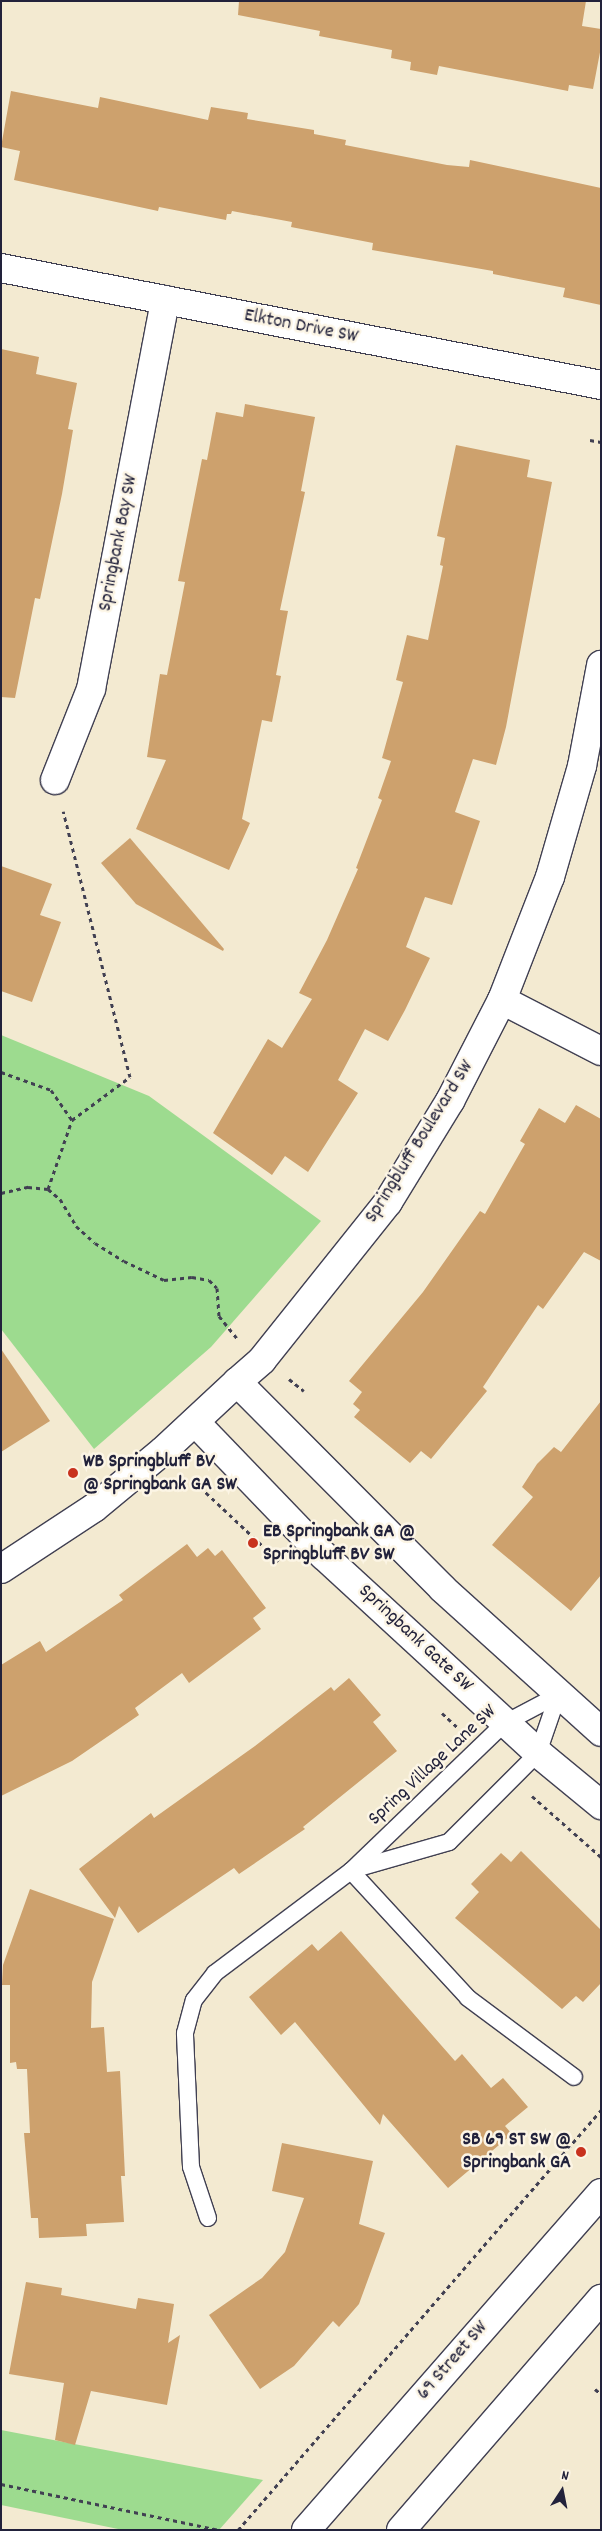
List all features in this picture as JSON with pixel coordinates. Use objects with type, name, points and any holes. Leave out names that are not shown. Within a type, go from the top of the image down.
[{"type":"street","name":"Elkton Drive SW","points":[[1,268],[601,385]]},
{"type":"street","name":"Springbank Bay SW","points":[[55,780],[91,690],[165,300]]},
{"type":"street","name":"Springbluff Boulevard SW","points":[[1,1569],[94,1508],[195,1422],[262,1360],[388,1202],[450,1101],[502,1000],[550,877],[582,766],[601,666]]},
{"type":"street","points":[[502,1000],[601,1051]]},
{"type":"street","points":[[237,1382],[443,1589],[601,1732]]},
{"type":"street","name":"Springbank Gate SW","points":[[195,1422],[323,1555],[538,1754],[601,1806]]},
{"type":"street","name":"69 Street SW","points":[[306,2530],[601,2193]]},
{"type":"street","points":[[402,2530],[601,2299]]},
{"type":"lane","name":"Spring Village Lane SW","points":[[208,2218],[191,2167],[185,2033],[188,2013],[194,2000],[216,1973],[351,1871],[505,1723],[558,1695]]},
{"type":"lane","name":"Spring Village Lane SW","points":[[351,1871],[450,1842],[538,1754],[558,1695]]},
{"type":"lane","points":[[351,1871],[468,1998],[574,2078]]},
{"type":"path","points":[[590,440],[601,442]]},
{"type":"path","points":[[48,1188],[72,1120],[130,1076],[55,780]]},
{"type":"path","points":[[1,1072],[51,1090],[72,1120]]},
{"type":"path","points":[[1,1193],[28,1187],[48,1188]]},
{"type":"path","points":[[48,1188],[76,1226],[95,1243],[124,1261],[164,1280],[192,1277],[209,1280],[217,1288],[219,1316],[228,1329],[262,1360],[304,1391]]},
{"type":"path","points":[[238,2530],[601,2110]]},
{"type":"path","points":[[595,2388],[601,2394]]},
{"type":"path","points":[[1,2484],[220,2530]]},
{"type":"green space","points":[[1,1035],[149,1096],[321,1221],[211,1347],[94,1449],[1,1329]]},
{"type":"green space","points":[[1,2430],[263,2480],[219,2530],[123,2530],[1,2505]]},
{"type":"building","points":[[239,1],[586,1],[582,26],[601,29],[601,47],[593,89],[569,85],[568,91],[439,66],[437,75],[410,70],[411,62],[391,58],[392,50],[319,36],[320,31],[238,15]]},
{"type":"building","points":[[11,91],[98,108],[100,97],[208,120],[211,107],[248,113],[247,119],[314,130],[314,134],[346,140],[345,145],[447,165],[469,167],[470,160],[601,188],[601,305],[563,297],[565,288],[493,274],[493,271],[372,250],[373,243],[291,227],[292,222],[232,211],[231,214],[227,214],[226,220],[159,207],[158,211],[14,180],[20,151],[1,147]]},
{"type":"building","points":[[1,349],[39,357],[36,374],[77,383],[68,429],[73,430],[62,494],[40,599],[35,598],[15,698],[1,697]]},
{"type":"building","points":[[245,404],[315,417],[301,491],[305,492],[280,610],[288,611],[276,675],[281,676],[272,722],[262,720],[242,819],[250,823],[229,870],[136,829],[166,760],[147,757],[160,674],[167,675],[185,582],[178,581],[202,459],[207,460],[216,412],[243,417]]},
{"type":"building","points":[[456,445],[530,460],[527,477],[552,482],[506,727],[496,765],[473,759],[455,812],[480,821],[452,905],[425,897],[406,947],[430,958],[405,1010],[388,1041],[365,1029],[338,1080],[358,1093],[308,1172],[285,1156],[272,1175],[213,1133],[268,1039],[282,1048],[312,999],[299,993],[327,940],[358,869],[356,868],[382,800],[378,798],[391,761],[382,758],[403,682],[396,680],[407,635],[428,640],[443,566],[440,565],[445,538],[437,536]]},
{"type":"building","points":[[130,838],[224,949],[223,951],[136,904],[101,863]]},
{"type":"building","points":[[1,866],[52,884],[40,915],[61,922],[32,1002],[1,991]]},
{"type":"building","points":[[576,1105],[601,1119],[601,1261],[584,1252],[543,1309],[538,1305],[483,1387],[487,1391],[431,1459],[421,1451],[410,1463],[354,1417],[360,1410],[353,1404],[362,1392],[349,1381],[423,1292],[480,1211],[485,1214],[525,1144],[520,1141],[539,1108],[565,1123]]},
{"type":"building","points":[[1,1349],[50,1421],[1,1452]]},
{"type":"building","points":[[601,1401],[601,1575],[571,1611],[492,1545],[533,1497],[522,1487],[537,1464],[554,1447],[561,1452]]},
{"type":"building","points":[[187,1544],[197,1557],[208,1548],[215,1556],[222,1550],[266,1608],[253,1618],[261,1629],[189,1683],[182,1673],[135,1708],[139,1715],[72,1761],[1,1796],[1,1665],[40,1641],[46,1652],[123,1600],[119,1595]]},
{"type":"building","points":[[349,1678],[381,1715],[373,1722],[397,1751],[303,1827],[305,1829],[239,1874],[234,1868],[138,1933],[119,1906],[115,1918],[79,1869],[151,1813],[154,1818],[255,1746],[331,1687],[334,1691]]},
{"type":"building","points":[[521,1851],[601,1930],[601,1983],[583,2002],[576,1996],[562,2009],[455,1918],[479,1892],[471,1884],[501,1853],[511,1862]]},
{"type":"building","points":[[30,1889],[114,1919],[92,1982],[91,2028],[104,2027],[107,2072],[120,2071],[125,2176],[121,2176],[124,2222],[86,2224],[87,2236],[39,2238],[38,2218],[31,2218],[24,2133],[30,2133],[27,2069],[17,2069],[16,2062],[10,2063],[10,1985],[2,1985],[3,1965]]},
{"type":"building","points":[[341,1931],[455,2061],[462,2054],[491,2088],[503,2078],[528,2107],[505,2126],[512,2134],[448,2188],[383,2114],[380,2125],[295,2022],[281,2035],[249,1997],[312,1944],[318,1951]]},
{"type":"building","points":[[282,2143],[373,2161],[359,2224],[385,2233],[359,2304],[339,2327],[333,2321],[294,2366],[260,2389],[209,2315],[262,2278],[285,2252],[304,2198],[272,2191]]},
{"type":"building","points":[[26,2282],[62,2288],[61,2295],[136,2309],[138,2298],[174,2304],[168,2343],[180,2335],[167,2405],[91,2391],[75,2445],[55,2440],[64,2383],[9,2374]]},
{"type":"place","name":"WB Springbluff BV @ Springbank GA SW","points":[[73,1473]]},
{"type":"place","name":"EB Springbank GA @ Springbluff BV SW","points":[[253,1543]]},
{"type":"place","name":"SB 69 ST SW @ Springbank GA","points":[[581,2152]]}]
